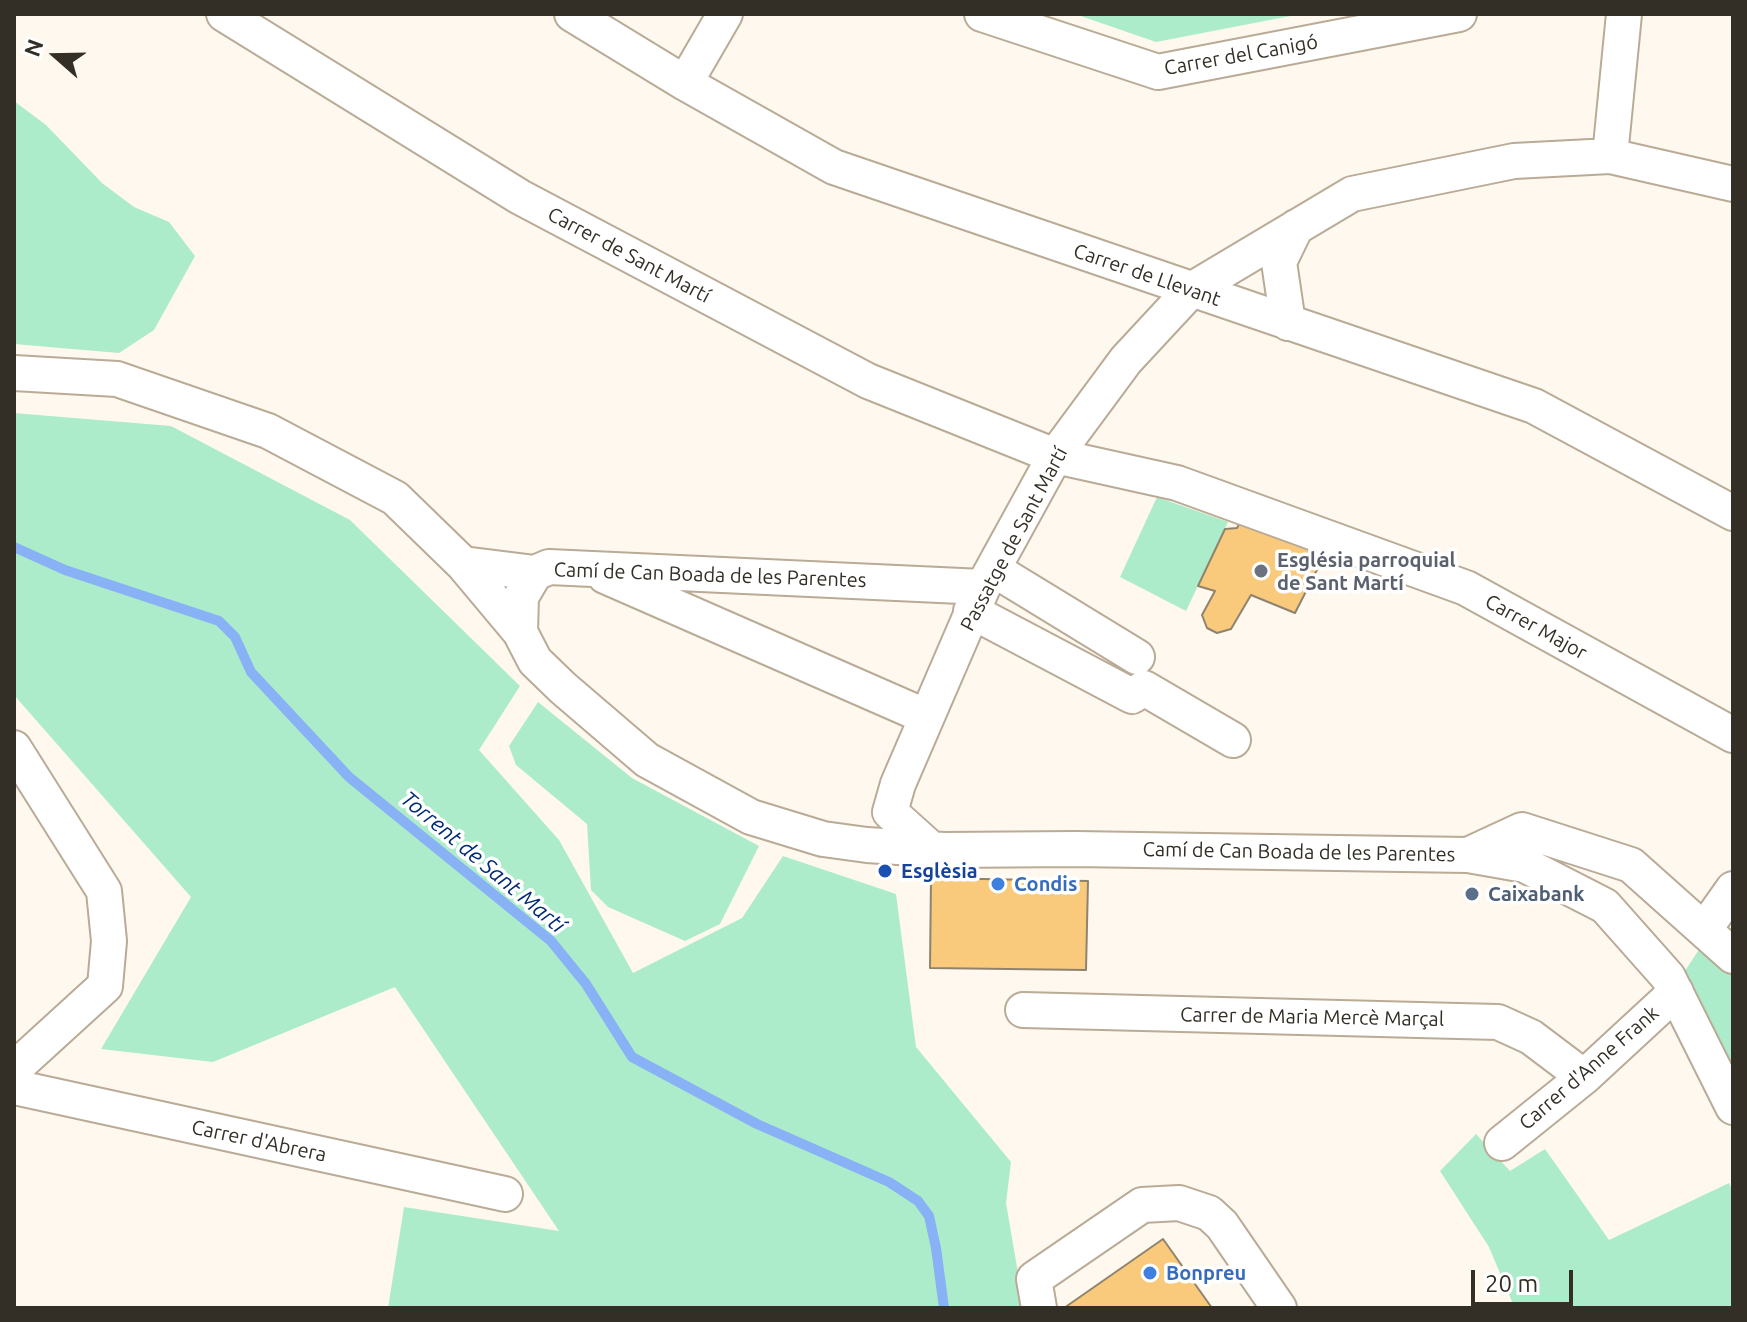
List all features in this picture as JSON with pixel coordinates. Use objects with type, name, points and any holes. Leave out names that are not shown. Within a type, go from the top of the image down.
[{"type":"street","name":"Carrer de Sant Martí","points":[[224,14],[520,197],[868,381],[1055,456]]},
{"type":"street","name":"Carrer de Llevant","points":[[572,14],[685,83],[834,167],[1534,406],[1733,513]]},
{"type":"street","points":[[685,83],[725,14]]},
{"type":"street","name":"Carrer del Canigó","points":[[982,14],[1158,72],[1459,14]]},
{"type":"street","points":[[1610,156],[1624,14]]},
{"type":"street","name":"Passatge de Sant Martí","points":[[890,812],[898,784],[982,589],[1055,456],[1126,360],[1191,290],[1352,194],[1514,161],[1610,156],[1733,184]]},
{"type":"street","points":[[1288,323],[1279,262],[1296,227]]},
{"type":"street","name":"Camí de Can Boada de les Parentes","points":[[14,373],[117,379],[268,431],[395,498],[463,564],[520,632],[535,661],[647,760],[751,817],[823,839],[930,848],[1468,855],[1522,830],[1631,865],[1733,956]]},
{"type":"street","name":"Carrer Major","points":[[1055,456],[1177,483],[1466,588],[1733,735]]},
{"type":"street","name":"Camí de Can Boada de les Parentes","points":[[463,564],[535,573],[549,567],[584,567],[982,589]]},
{"type":"street","points":[[584,567],[927,717]]},
{"type":"street","name":"Camí de Can Boada de les Parentes","points":[[520,632],[521,597],[535,573]]},
{"type":"street","points":[[982,589],[1137,657]]},
{"type":"street","points":[[982,589],[1132,696],[1144,688],[1233,740]]},
{"type":"street","points":[[14,748],[104,891],[109,941],[105,986],[14,1069]]},
{"type":"street","points":[[867,845],[890,812],[930,848]]},
{"type":"street","points":[[1468,855],[1525,865],[1605,906],[1668,977],[1733,1107]]},
{"type":"street","points":[[1704,930],[1733,889]]},
{"type":"street","name":"Carrer d'Anne Frank","points":[[1502,1143],[1584,1077],[1676,992]]},
{"type":"street","name":"Carrer de Maria Mercè Marçal","points":[[1023,1010],[1498,1022],[1531,1037],[1584,1077]]},
{"type":"street","name":"Carrer d'Abrera","points":[[14,1087],[505,1194]]},
{"type":"street","points":[[1039,1308],[1034,1279],[1142,1205],[1179,1203],[1209,1213],[1222,1225],[1279,1308]]},
{"type":"green space","points":[[1075,14],[1301,14],[1156,42]]},
{"type":"green space","points":[[14,101],[46,125],[102,183],[134,207],[169,222],[195,256],[154,330],[119,353],[14,344]]},
{"type":"green space","points":[[14,413],[171,426],[350,520],[520,686],[479,750],[559,840],[633,973],[742,918],[783,856],[896,894],[916,1047],[1011,1162],[1006,1203],[1024,1308],[388,1308],[404,1207],[559,1231],[395,987],[213,1062],[101,1049],[191,897],[14,695]]},
{"type":"green space","points":[[1157,497],[1228,522],[1186,611],[1120,577]]},
{"type":"green space","points":[[538,702],[632,778],[759,846],[720,924],[685,941],[608,907],[591,890],[587,824],[516,765],[509,746]]},
{"type":"green space","points":[[1702,945],[1733,972],[1733,1065],[1681,977]]},
{"type":"green space","points":[[1476,1134],[1510,1171],[1545,1149],[1609,1240],[1729,1183],[1733,1191],[1733,1308],[1512,1308],[1489,1247],[1440,1171]]},
{"type":"building","name":"Església parroquial de Sant Martí","points":[[1245,513],[1324,556],[1295,613],[1251,595],[1231,629],[1217,633],[1207,628],[1202,615],[1215,591],[1198,586],[1225,529],[1237,528]]},
{"type":"building","points":[[931,878],[1088,881],[1086,970],[930,968]]},
{"type":"building","name":"Bonpreu","points":[[1163,1239],[1212,1308],[1064,1308]]},
{"type":"waterway","name":"Torrent de Sant Martí","points":[[14,547],[65,570],[219,621],[235,637],[251,672],[349,777],[551,941],[586,984],[632,1057],[757,1124],[889,1182],[918,1201],[929,1216],[944,1308]]},
{"type":"place","name":"Església parroquial de Sant Martí","points":[[1261,571]]},
{"type":"place","name":"Esglèsia","points":[[885,871]]},
{"type":"place","name":"Condis","points":[[998,884]]},
{"type":"place","name":"Caixabank","points":[[1472,894]]},
{"type":"place","name":"Bonpreu","points":[[1150,1273]]}]
